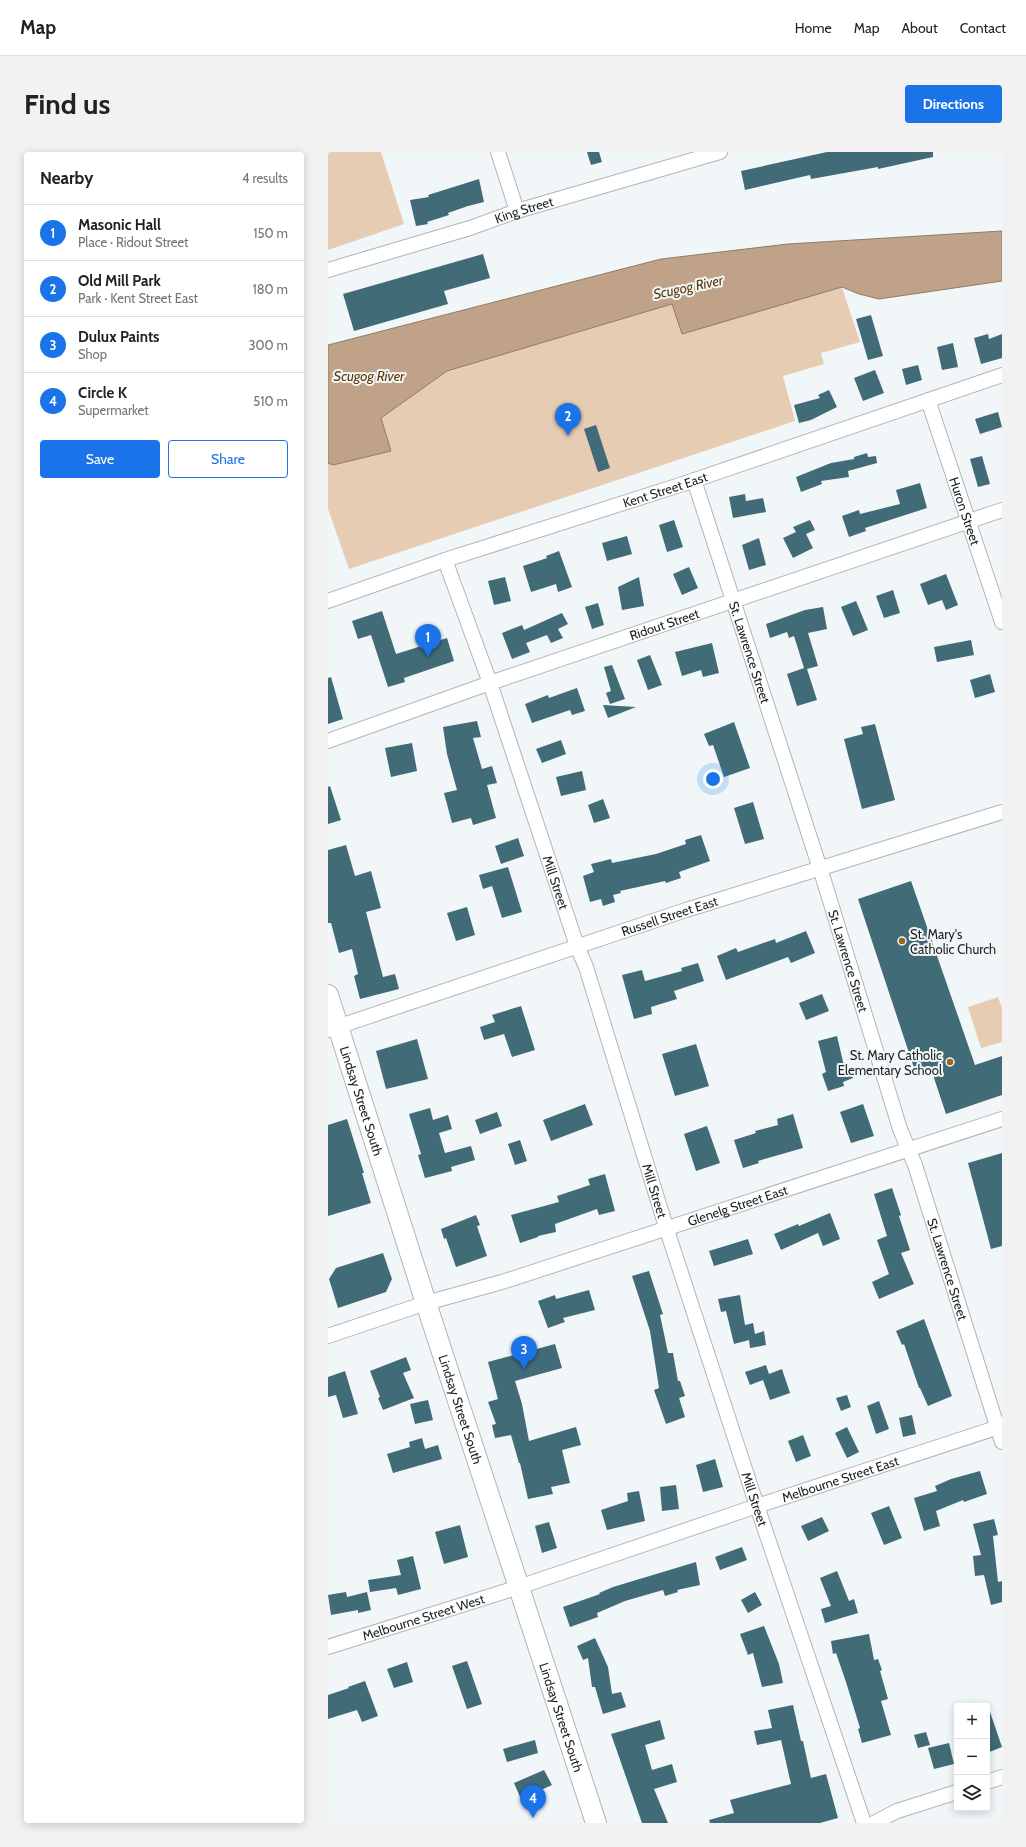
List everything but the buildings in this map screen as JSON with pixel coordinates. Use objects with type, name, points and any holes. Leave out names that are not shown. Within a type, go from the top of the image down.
[{"type":"main road","name":"Lindsay Street South","points":[[328,995],[333,1028],[426,1303],[596,1823]]},
{"type":"street","points":[[498,152],[517,211]]},
{"type":"street","name":"King Street","points":[[328,270],[470,228],[517,211],[720,152]]},
{"type":"street","name":"Kent Street East","points":[[328,601],[445,560],[694,480],[1002,375]]},
{"type":"street","name":"Huron Street","points":[[928,400],[1002,622]]},
{"type":"street","name":"St. Lawrence Street","points":[[694,480],[820,869],[900,1129],[915,1165],[1000,1427],[1002,1442]]},
{"type":"street","name":"Ridout Street","points":[[328,740],[490,683],[1002,510]]},
{"type":"street","name":"Mill Street","points":[[445,560],[490,683],[577,946],[586,967],[666,1227],[757,1506],[864,1823]]},
{"type":"street","name":"Russell Street East","points":[[333,1028],[686,910],[1002,812]]},
{"type":"street","name":"Glenelg Street East","points":[[328,1336],[426,1303],[502,1282],[666,1227],[1002,1119]]},
{"type":"street","name":"Melbourne Street East","points":[[519,1587],[757,1506],[1000,1427]]},
{"type":"street","name":"Melbourne Street West","points":[[328,1647],[519,1587]]},
{"type":"street","points":[[990,1781],[1002,1777]]},
{"type":"street","points":[[874,1823],[899,1817],[954,1793]]},
{"type":"shaded area","points":[[328,152],[381,152],[404,224],[328,250]]},
{"type":"shaded area","points":[[842,287],[860,342],[821,353],[824,364],[783,376],[795,421],[349,569],[328,509],[328,463],[333,465],[391,451],[381,418],[447,371],[672,304],[682,333]]},
{"type":"shaded area","points":[[998,997],[1002,1008],[1002,1042],[981,1048],[968,1007]]},
{"type":"water","name":"Scugog River","points":[[1002,231],[1002,281],[879,299],[859,294],[842,287],[682,334],[672,304],[447,371],[381,418],[391,451],[333,465],[328,463],[328,345],[661,259],[788,244]]},
{"type":"place","name":"Old Mill Park","points":[[568,436]]},
{"type":"place","name":"Masonic Hall","points":[[428,657]]},
{"type":"place","name":"St. Mary's Catholic Church","points":[[902,941]]},
{"type":"place","name":"St. Mary Catholic Elementary School","points":[[950,1062]]},
{"type":"place","name":"Dulux Paints","points":[[524,1369]]},
{"type":"place","name":"Circle K","points":[[533,1818]]}]
